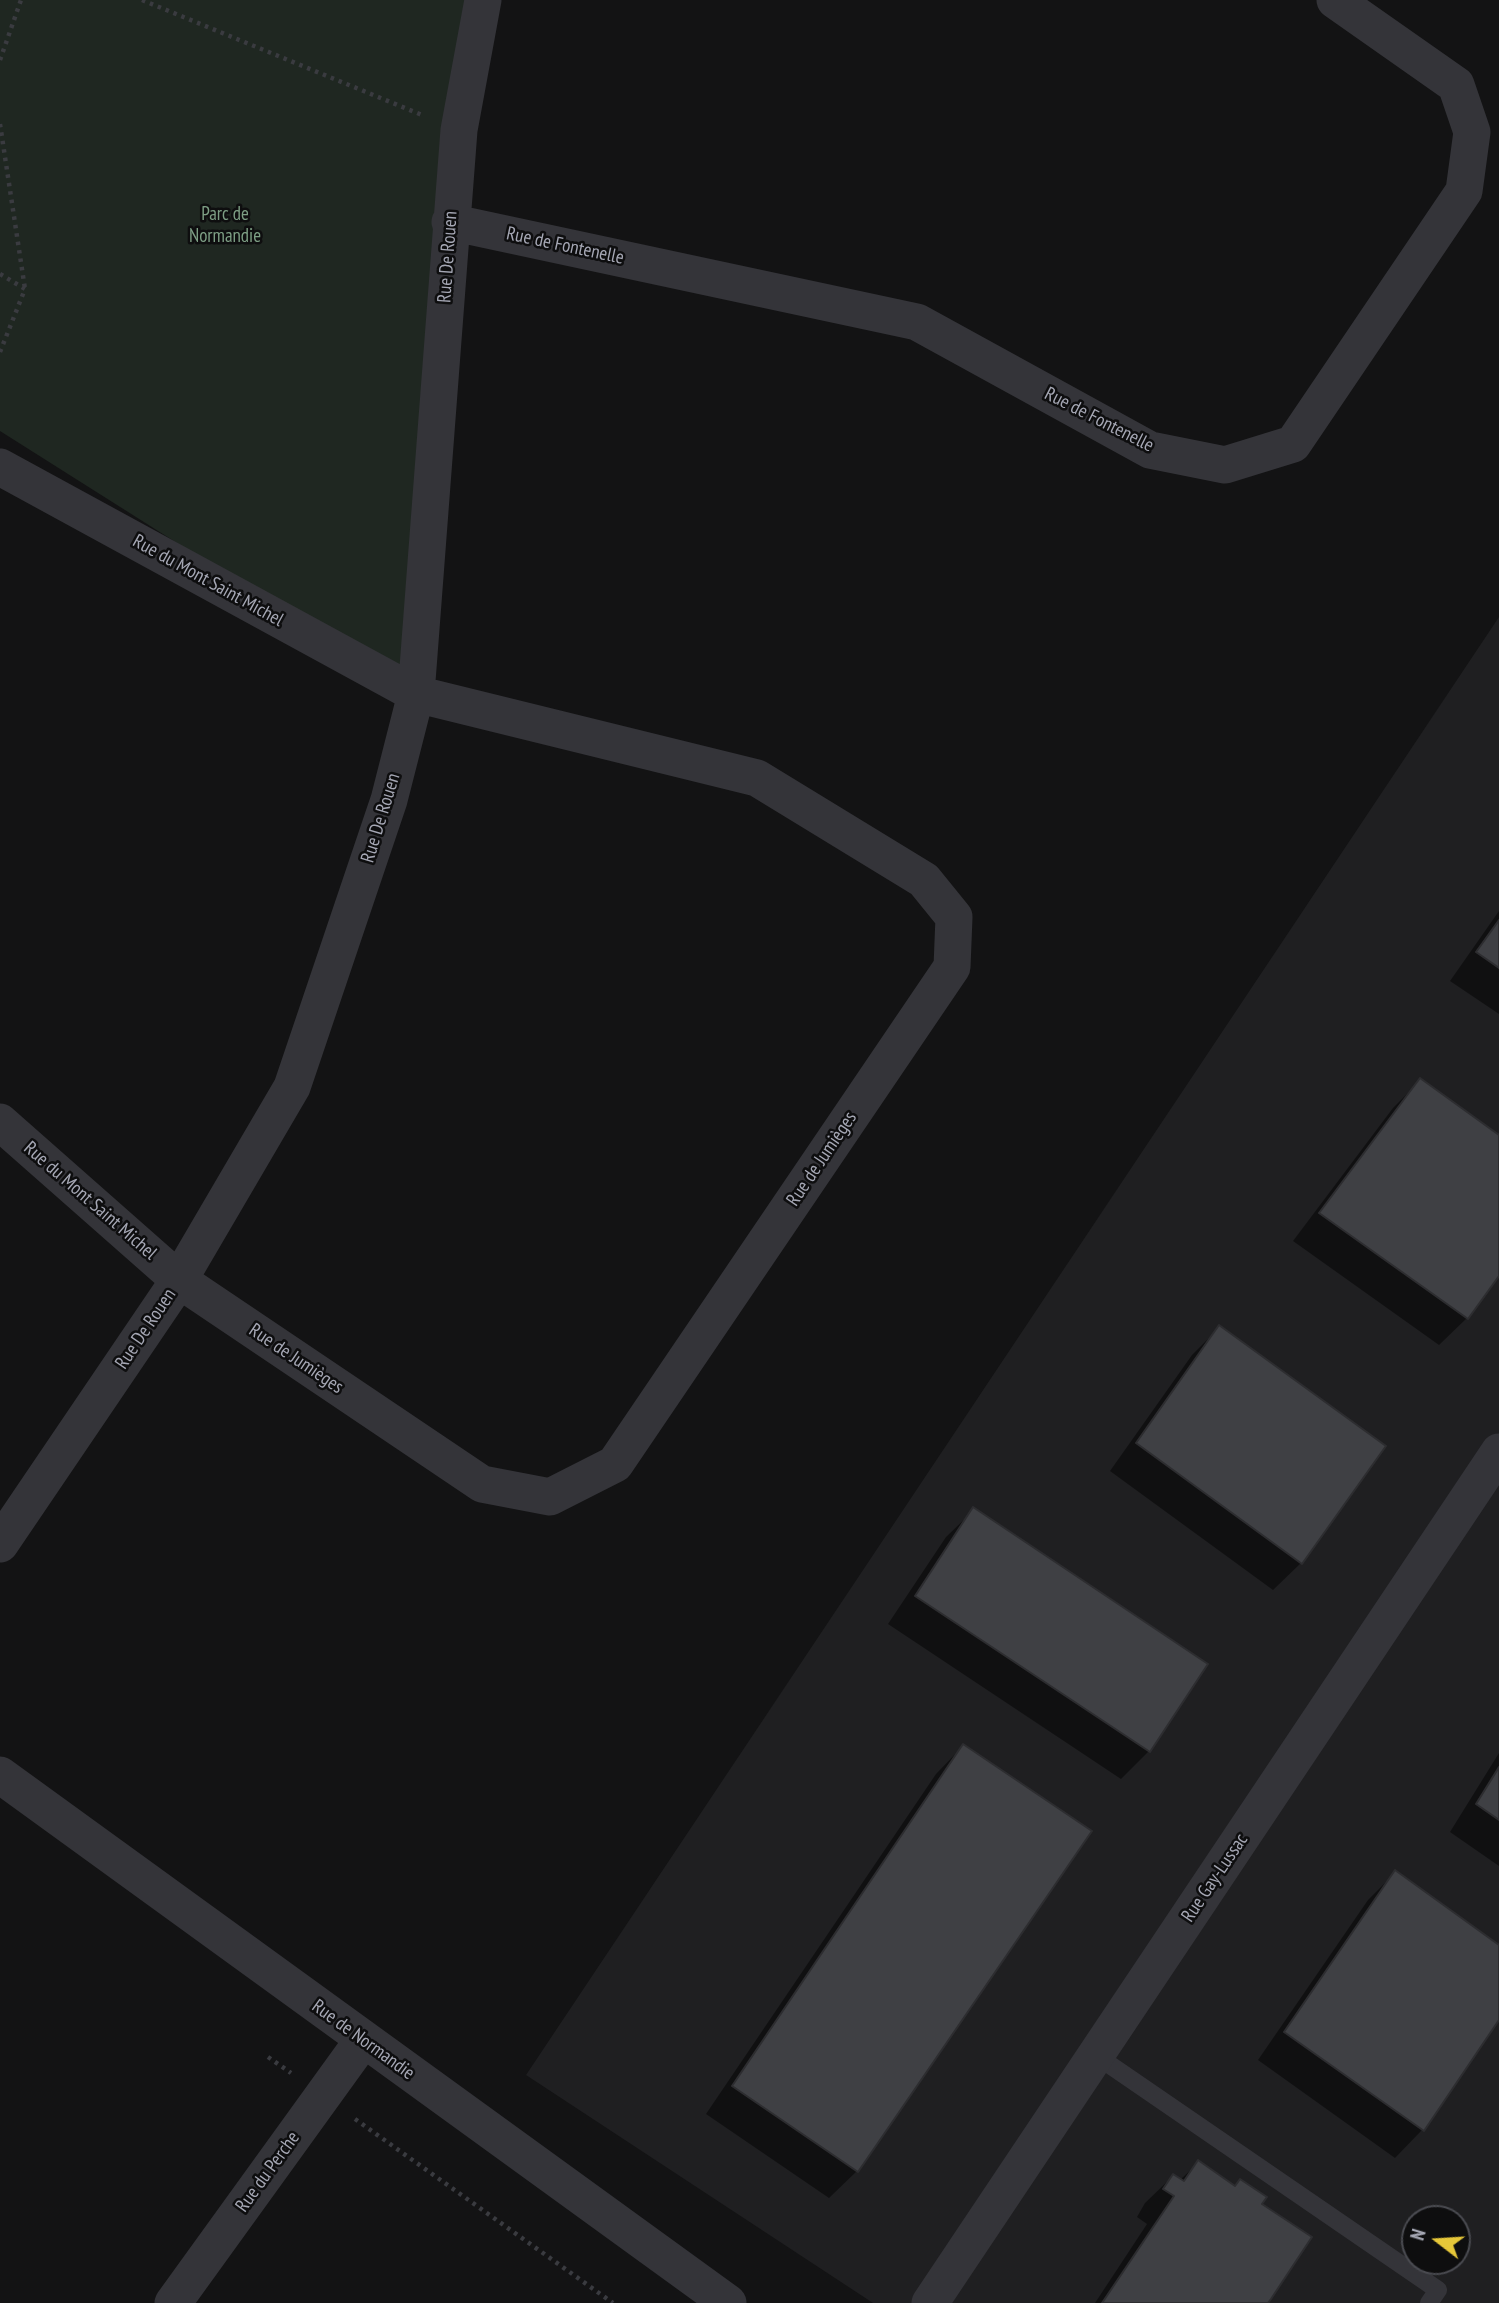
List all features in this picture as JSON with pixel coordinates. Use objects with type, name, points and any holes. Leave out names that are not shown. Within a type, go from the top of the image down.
[{"type":"street","name":"Rue De Rouen","points":[[0,1544],[179,1280],[292,1087],[389,800],[416,694],[450,222],[459,130],[483,0]]},
{"type":"street","name":"Rue de Fontenelle","points":[[450,222],[917,321],[1150,450],[1225,465],[1293,444],[1464,191],[1472,132],[1456,85],[1335,0]]},
{"type":"street","name":"Rue du Mont Saint Michel","points":[[0,467],[416,694]]},
{"type":"street","name":"Rue de Jumièges","points":[[179,1280],[482,1484],[550,1497],[615,1464],[952,967],[954,916],[924,880],[757,778],[416,694]]},
{"type":"street","name":"Rue du Mont Saint Michel","points":[[0,1122],[179,1280]]},
{"type":"street","name":"Rue Gay-Lussac","points":[[930,2303],[1499,1452]]},
{"type":"street","name":"Rue de Normandie","points":[[0,1775],[729,2303]]},
{"type":"street","name":"Rue du Perche","points":[[173,2303],[363,2040]]},
{"type":"lane","points":[[1097,2056],[1438,2290],[1429,2303]]},
{"type":"path","points":[[0,60],[21,0]]},
{"type":"path","points":[[142,0],[459,130]]},
{"type":"path","points":[[0,124],[25,289],[0,352]]},
{"type":"path","points":[[0,274],[25,289]]},
{"type":"path","points":[[381,2137],[613,2303]]},
{"type":"shaded area","points":[[1499,617],[1499,2303],[873,2303],[526,2075]]},
{"type":"green space","name":"Parc de Normandie","points":[[0,0],[483,0],[416,694],[0,431]]},
{"type":"building","points":[[1499,920],[1499,968],[1476,952]]},
{"type":"building","points":[[1420,1078],[1499,1135],[1499,1276],[1468,1319],[1319,1213]]},
{"type":"building","points":[[1219,1325],[1386,1446],[1302,1564],[1136,1443]]},
{"type":"building","points":[[973,1507],[1208,1664],[1150,1752],[915,1596]]},
{"type":"building","points":[[963,1744],[1092,1831],[858,2172],[732,2086]]},
{"type":"building","points":[[1499,1767],[1499,1820],[1476,1804]]},
{"type":"building","points":[[1395,1870],[1499,1945],[1499,2020],[1424,2131],[1284,2032]]},
{"type":"building","points":[[1198,2160],[1235,2186],[1240,2179],[1267,2197],[1262,2204],[1312,2237],[1271,2299],[1268,2303],[1102,2303],[1174,2196],[1163,2189],[1173,2174],[1184,2181]]}]
